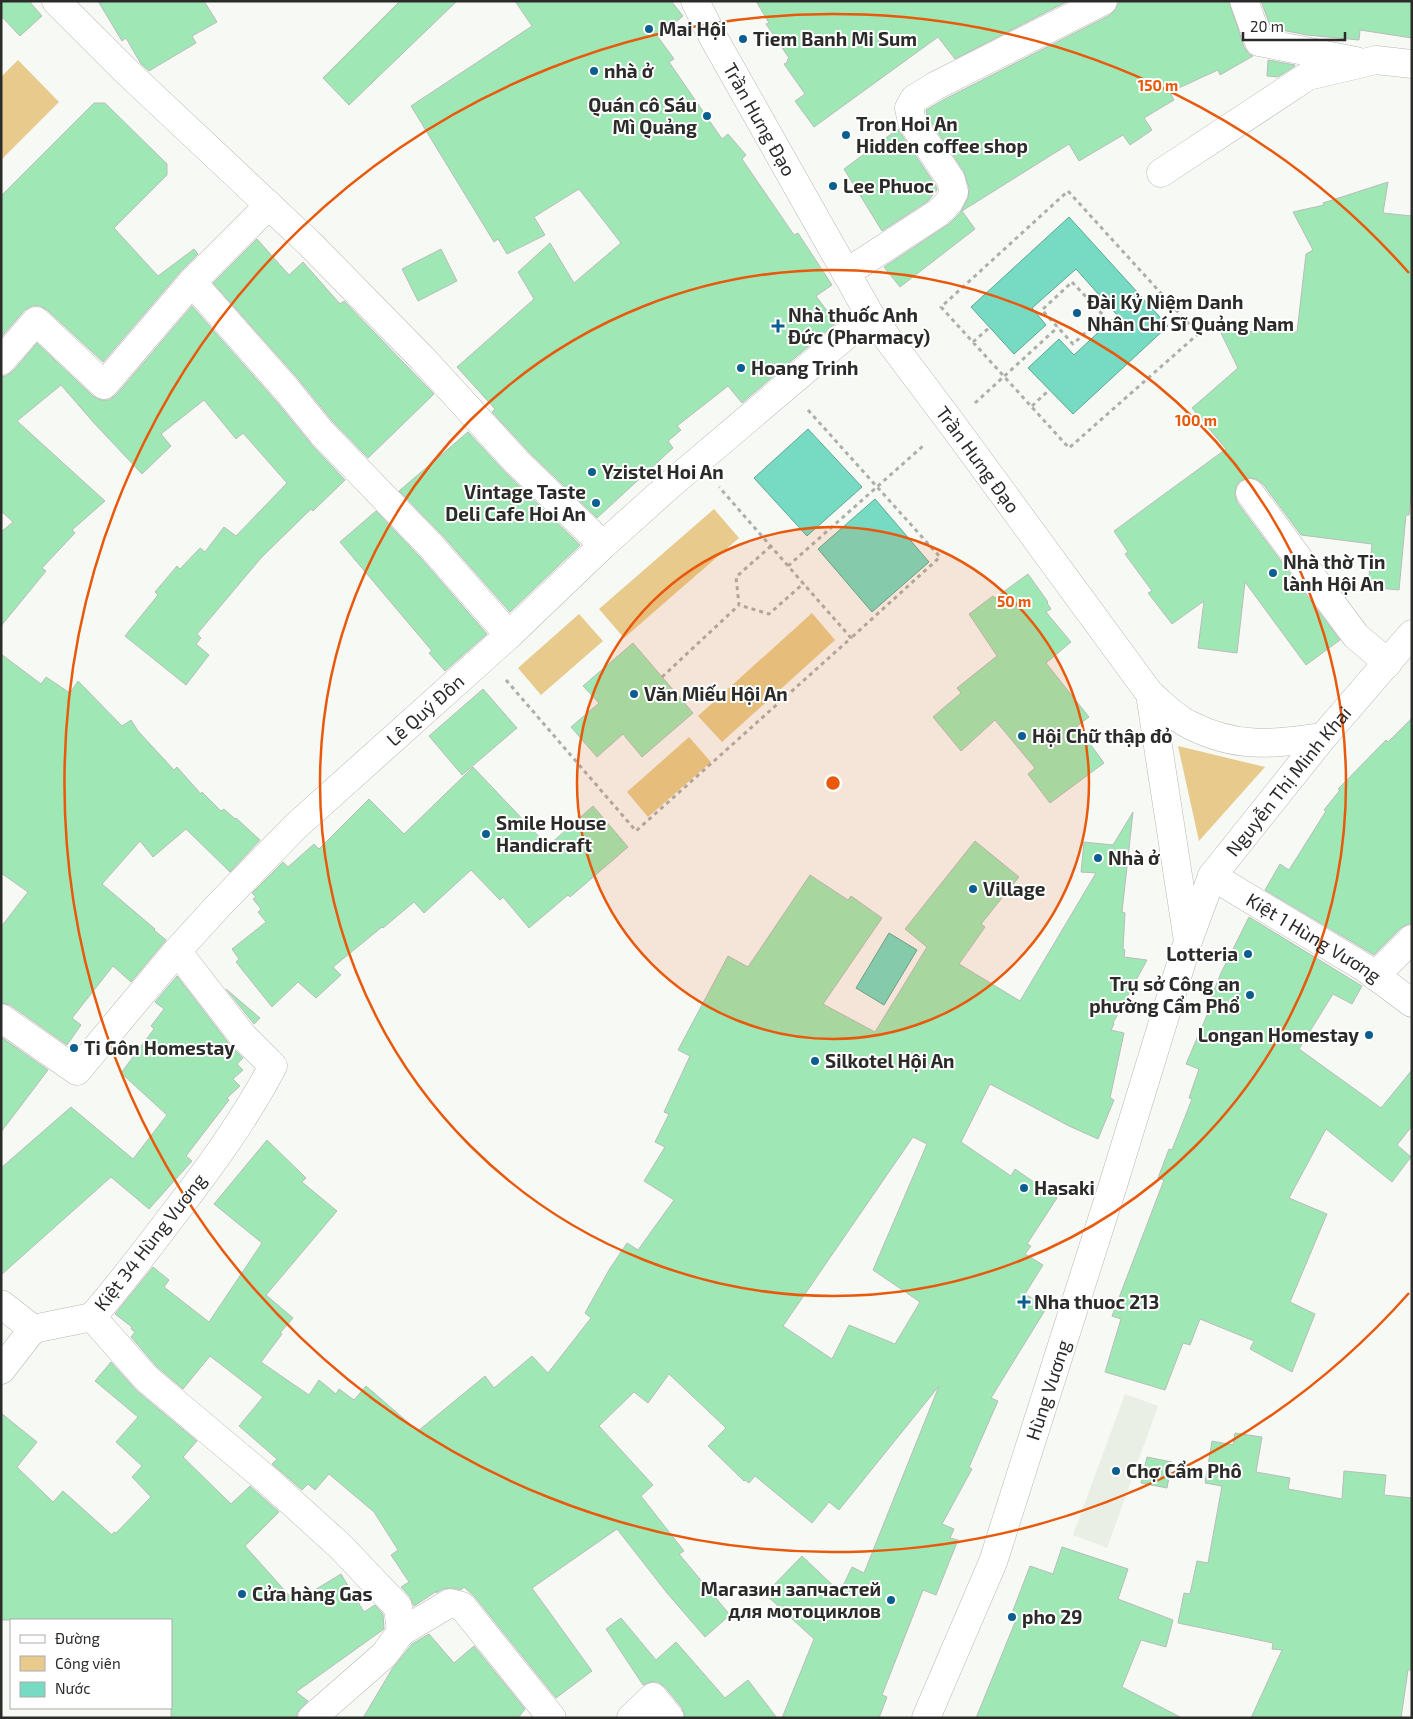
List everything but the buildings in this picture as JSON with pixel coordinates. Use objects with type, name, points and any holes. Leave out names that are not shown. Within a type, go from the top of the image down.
[{"type":"street","points":[[56,1],[128,73],[309,243],[422,358],[517,462],[603,545]]},
{"type":"street","name":"Trần Hưng Đạo","points":[[695,1],[712,38],[870,315],[1150,694],[1188,941]]},
{"type":"street","points":[[846,273],[938,212],[949,202],[954,192],[951,180],[912,122],[909,108],[914,99],[935,86],[1103,1]]},
{"type":"street","points":[[1244,1],[1259,42],[1364,63]]},
{"type":"street","points":[[1160,173],[1308,76],[1376,60],[1412,64]]},
{"type":"street","points":[[1,361],[36,321],[104,385],[192,282],[269,205]]},
{"type":"street","points":[[192,282],[287,390],[322,433],[431,546],[509,635]]},
{"type":"street","name":"Lê Quý Đôn","points":[[1,1018],[77,1071],[176,951],[296,826],[509,635],[603,545],[671,484],[870,315]]},
{"type":"street","points":[[1250,493],[1356,636],[1388,663]]},
{"type":"street","name":"Nguyễn Thị Minh Khai","points":[[1188,941],[1212,876],[1323,737],[1412,634]]},
{"type":"street","points":[[1150,694],[1188,725],[1229,741],[1271,744],[1323,737]]},
{"type":"street","name":"Kiệt 1 Hùng Vương","points":[[1212,876],[1365,968],[1412,1003]]},
{"type":"street","points":[[1375,976],[1412,939]]},
{"type":"street","name":"Hùng Vương","points":[[926,1718],[993,1562],[1114,1182],[1188,941]]},
{"type":"street","name":"Kiệt 34 Hùng Vương","points":[[176,951],[242,1035],[273,1066],[254,1102],[224,1147],[118,1287],[92,1317],[146,1378],[266,1479],[340,1546],[399,1620]]},
{"type":"street","points":[[1,1304],[33,1329]]},
{"type":"street","points":[[1,1370],[33,1329],[92,1317]]},
{"type":"street","points":[[312,1718],[384,1655],[399,1620],[450,1603],[462,1606],[552,1718]]},
{"type":"street","points":[[631,1718],[653,1698],[670,1718]]},
{"type":"path","points":[[1068,191],[1198,334],[1069,448],[973,342],[941,307],[1068,191]]},
{"type":"path","points":[[1072,282],[1104,316],[1074,344],[1058,327],[1042,310],[1072,282]]},
{"type":"path","points":[[973,342],[990,327]]},
{"type":"path","points":[[952,424],[1058,327]]},
{"type":"path","points":[[1032,406],[1049,390]]},
{"type":"path","points":[[502,676],[636,831],[940,557],[876,487],[809,409],[801,416]]},
{"type":"path","points":[[788,566],[923,446]]},
{"type":"path","points":[[712,494],[720,487],[852,638]]},
{"type":"path","points":[[739,605],[736,577],[771,546]]},
{"type":"path","points":[[739,605],[769,614],[804,583]]},
{"type":"path","points":[[662,677],[739,605]]},
{"type":"shaded area","name":"Chợ Cẩm Phô","points":[[1125,1394],[1158,1406],[1107,1548],[1073,1535]]},
{"type":"green space","points":[[18,60],[59,102],[1,160],[1,77]]},
{"type":"green space","points":[[714,509],[739,538],[624,638],[599,609]]},
{"type":"green space","points":[[812,613],[835,640],[722,742],[698,716]]},
{"type":"green space","points":[[579,614],[603,641],[541,695],[518,668]]},
{"type":"green space","points":[[689,737],[711,762],[648,817],[627,792]]},
{"type":"green space","points":[[1178,746],[1265,767],[1199,841]]},
{"type":"water","points":[[1069,217],[1168,326],[1073,414],[1028,368],[1059,339],[1074,355],[1117,315],[1076,269],[1032,308],[1046,325],[1014,354],[971,307]]},
{"type":"water","points":[[808,429],[862,487],[807,536],[754,478]]},
{"type":"water","points":[[875,499],[929,562],[872,612],[818,549]]},
{"type":"water","points":[[889,933],[917,950],[884,1005],[856,988]]},
{"type":"place","name":"Mai Hội","points":[[649,29]]},
{"type":"place","name":"Tiem Banh Mi Sum","points":[[743,39]]},
{"type":"place","name":"nhà ở","points":[[594,71]]},
{"type":"place","name":"Quán cô Sáu Mì Quảng","points":[[707,116]]},
{"type":"place","name":"Tron Hoi An Hidden coffee shop","points":[[846,135]]},
{"type":"place","name":"Lee Phuoc","points":[[833,186]]},
{"type":"place","name":"Đài Kỷ Niệm Danh Nhân Chí Sĩ Quảng Nam","points":[[1077,313]]},
{"type":"place","name":"Nhà thuốc Anh Đức (Pharmacy)","points":[[778,326]]},
{"type":"place","name":"Hoang Trinh","points":[[741,368]]},
{"type":"place","name":"Yzistel Hoi An","points":[[592,472]]},
{"type":"place","name":"Vintage Taste Deli Cafe Hoi An","points":[[596,503]]},
{"type":"place","name":"Nhà thờ Tin lành Hội An","points":[[1273,573]]},
{"type":"place","name":"Văn Miếu Hội An","points":[[634,694]]},
{"type":"place","name":"Hội Chữ thập đỏ","points":[[1022,736]]},
{"type":"place","name":"Smile House Handicraft","points":[[486,834]]},
{"type":"place","name":"Nhà ở","points":[[1098,858]]},
{"type":"place","name":"Village","points":[[973,889]]},
{"type":"place","name":"Lotteria","points":[[1248,954]]},
{"type":"place","name":"Trụ sở Công an phường Cẩm Phổ","points":[[1250,995]]},
{"type":"place","name":"Longan Homestay","points":[[1369,1035]]},
{"type":"place","name":"Ti Gôn Homestay","points":[[74,1048]]},
{"type":"place","name":"Silkotel Hội An","points":[[815,1061]]},
{"type":"place","name":"Hasaki","points":[[1024,1188]]},
{"type":"place","name":"Nha thuoc 213","points":[[1024,1302]]},
{"type":"place","name":"Chợ Cẩm Phô","points":[[1116,1471]]},
{"type":"place","name":"Cửa hàng Gas","points":[[242,1594]]},
{"type":"place","name":"Магазин запчастей для мотоциклов","points":[[891,1600]]},
{"type":"place","name":"pho 29","points":[[1012,1617]]}]
